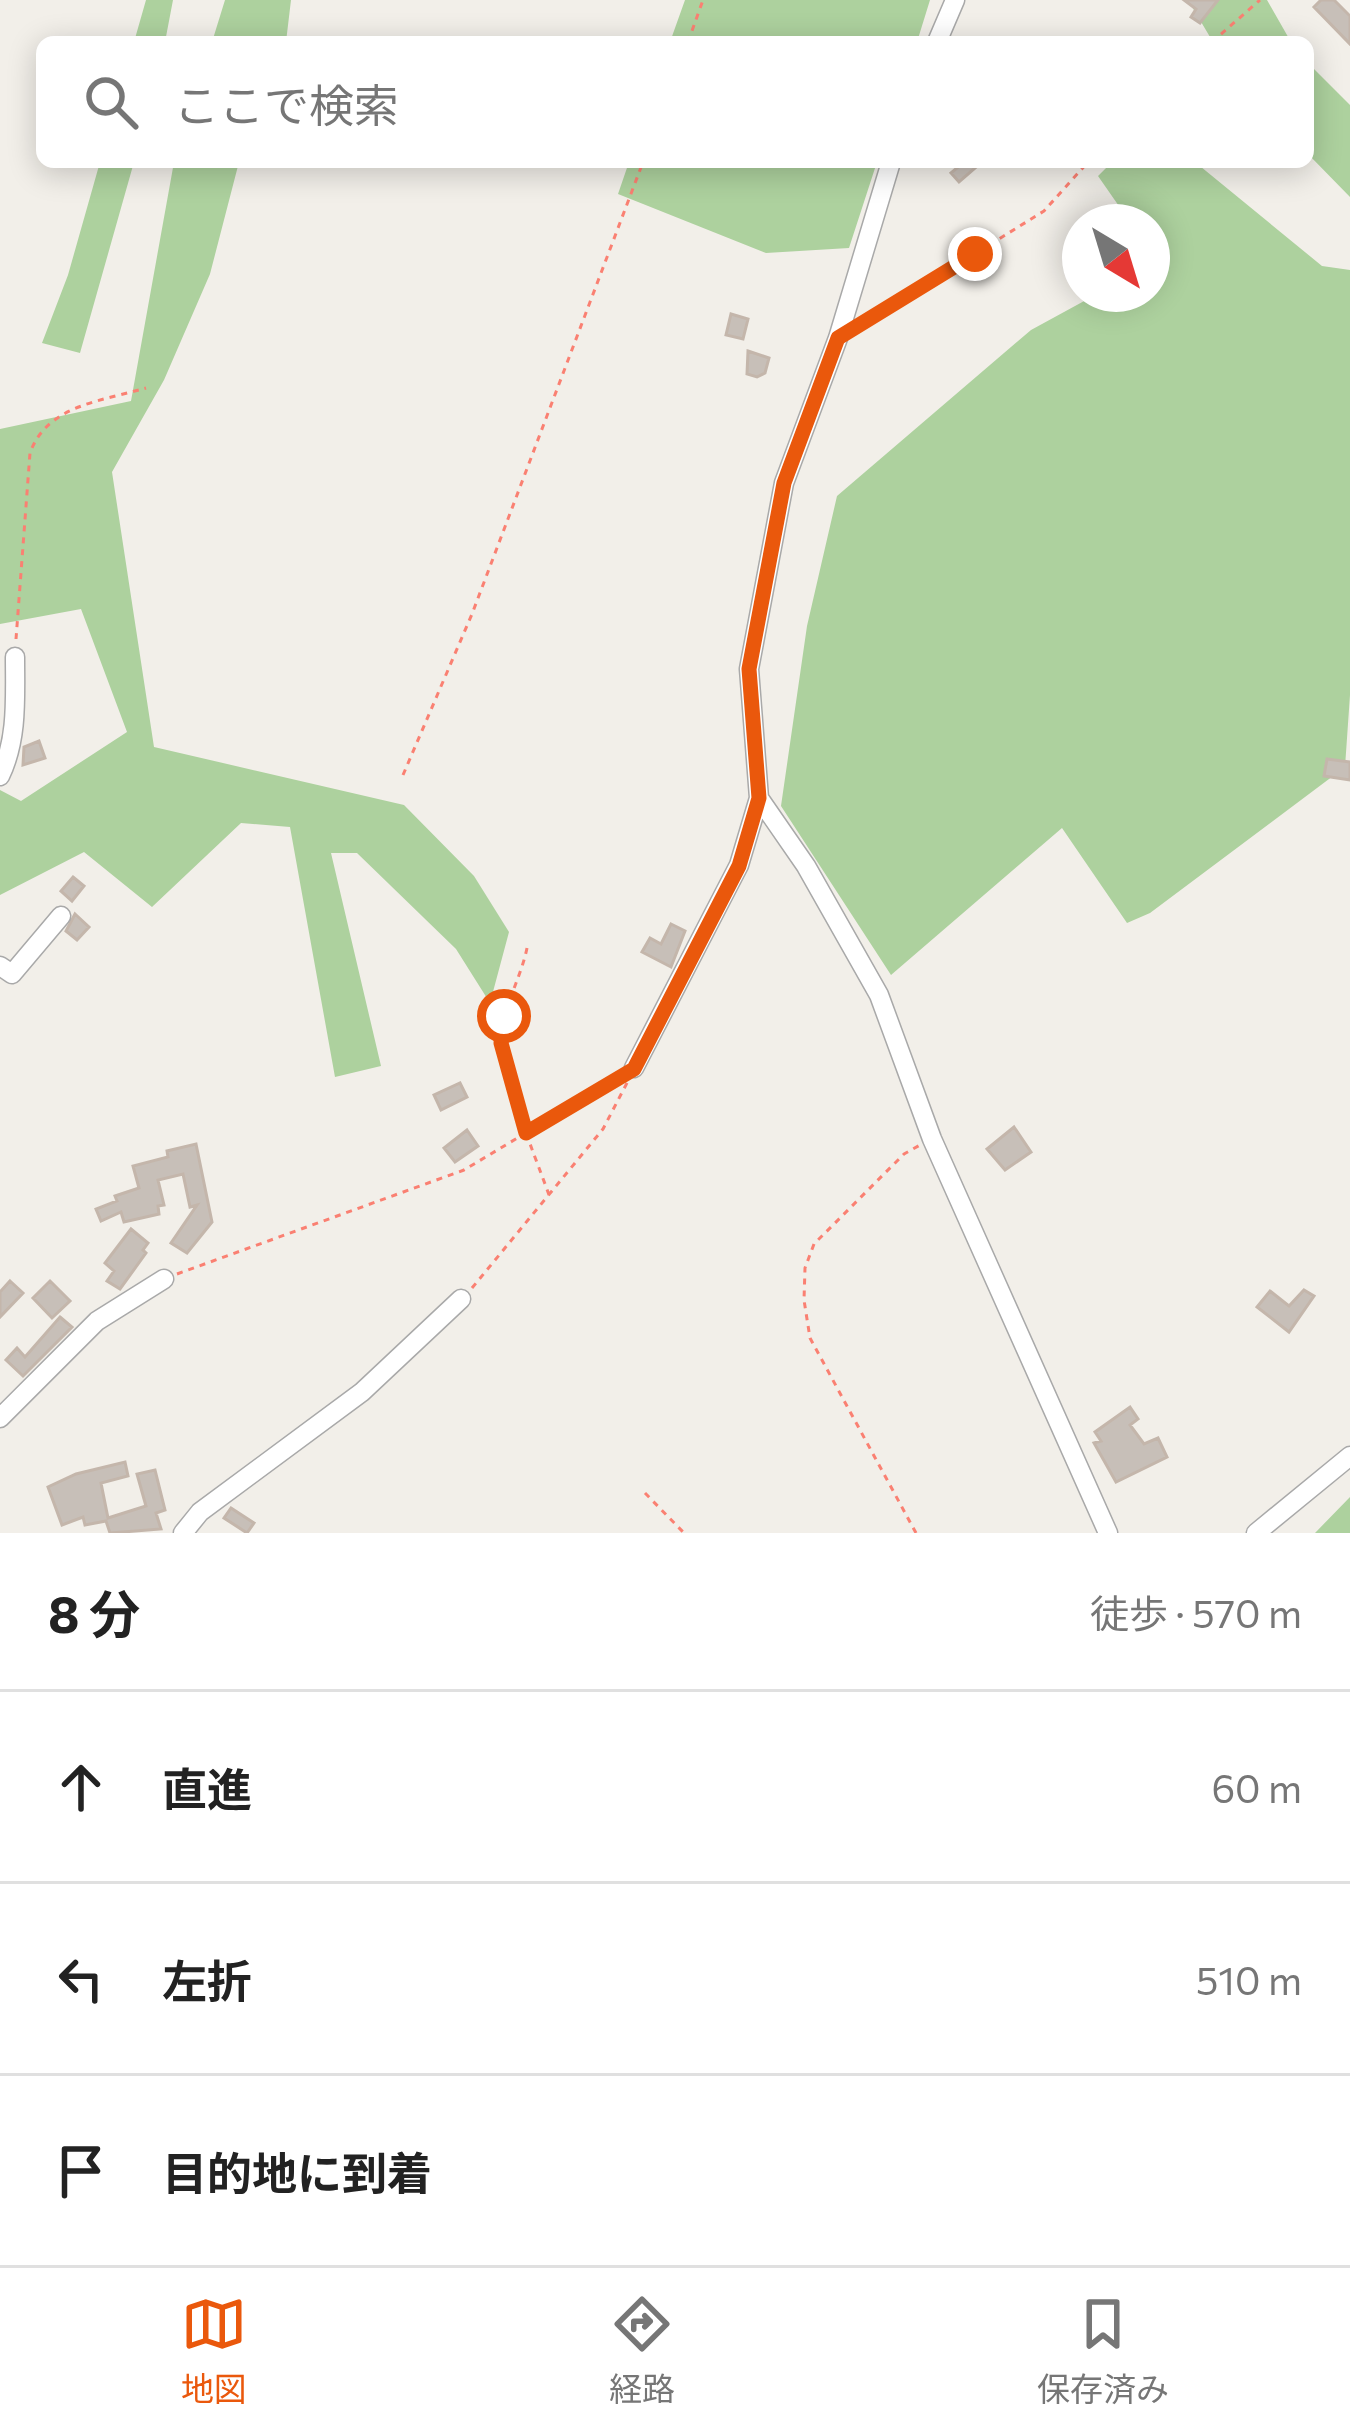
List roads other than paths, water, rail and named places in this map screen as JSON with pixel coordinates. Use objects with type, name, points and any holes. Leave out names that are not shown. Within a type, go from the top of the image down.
[{"type":"street","points":[[940,36],[955,0]]},
{"type":"street","points":[[634,1069],[739,866],[759,798],[749,669],[784,483],[838,338],[889,168]]},
{"type":"street","points":[[0,776],[14,727],[16,657]]},
{"type":"street","points":[[759,798],[806,866],[879,995],[932,1139],[1108,1533]]},
{"type":"street","points":[[0,966],[12,974],[61,916]]},
{"type":"street","points":[[0,1418],[97,1321],[164,1279]]},
{"type":"street","points":[[183,1533],[200,1512],[362,1392],[461,1299]]},
{"type":"street","points":[[1256,1533],[1350,1456]]}]
